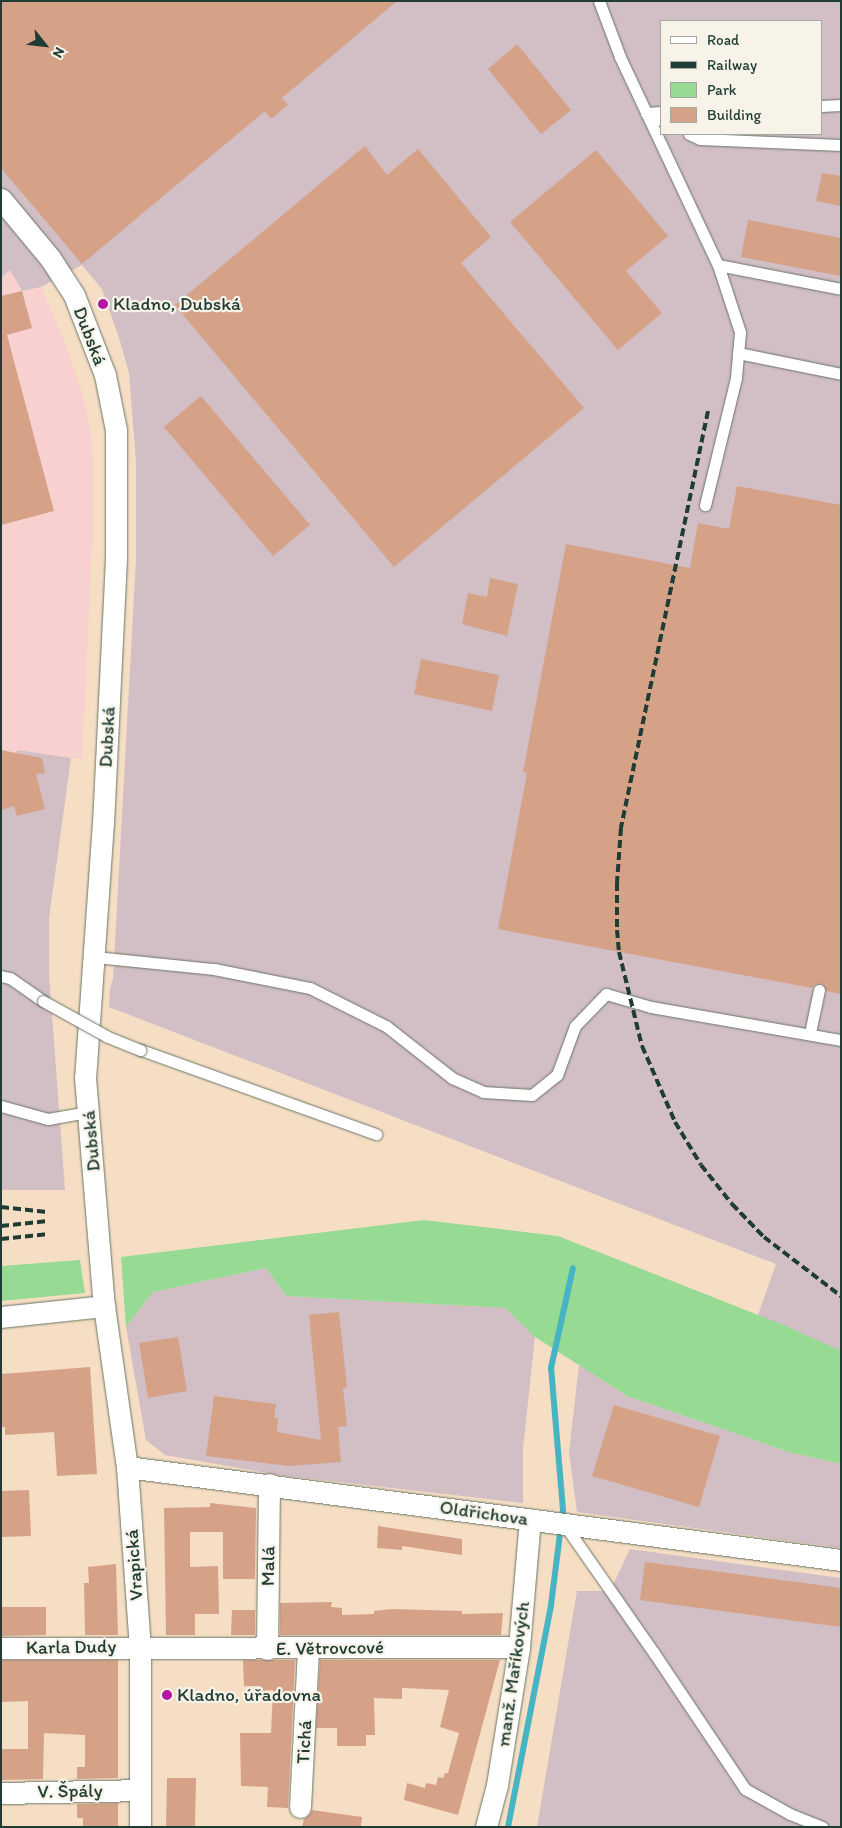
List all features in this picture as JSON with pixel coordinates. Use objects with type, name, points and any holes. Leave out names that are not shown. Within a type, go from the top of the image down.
[{"type":"street","name":"Dubská","points":[[1,199],[50,258],[74,295],[105,375],[116,430],[116,558],[95,957],[85,1077],[104,1306]]},
{"type":"street","points":[[1,1316],[104,1306]]},
{"type":"street","name":"Vrapická","points":[[104,1306],[127,1467],[140,1647],[140,1827]]},
{"type":"street","name":"Oldřichova","points":[[127,1467],[841,1560]]},
{"type":"street","name":"Malá","points":[[267,1649],[269,1484]]},
{"type":"street","name":"manž. Maříkových","points":[[486,1827],[497,1785],[520,1647],[530,1519]]},
{"type":"street","name":"Karla Dudy","points":[[1,1648],[140,1647]]},
{"type":"street","name":"E. Větrovcové","points":[[140,1647],[267,1649],[308,1647],[520,1647]]},
{"type":"street","name":"Tichá","points":[[300,1806],[308,1647]]},
{"type":"street","name":"V. Špály","points":[[1,1793],[139,1790]]},
{"type":"lane","points":[[599,1],[620,57],[718,265],[740,332],[736,378],[706,505]]},
{"type":"lane","points":[[822,106],[841,105]]},
{"type":"lane","points":[[646,113],[660,112]]},
{"type":"lane","points":[[646,113],[660,120]]},
{"type":"lane","points":[[691,135],[700,139],[841,145]]},
{"type":"lane","points":[[718,265],[841,288]]},
{"type":"lane","points":[[738,353],[841,374]]},
{"type":"lane","points":[[95,957],[214,969],[310,988],[386,1026],[452,1078],[483,1092],[532,1095],[557,1076],[575,1026],[606,994],[651,1007],[810,1033],[841,1040]]},
{"type":"lane","points":[[1,976],[10,978],[43,1001],[108,1036],[141,1050],[376,1134]]},
{"type":"lane","points":[[810,1033],[819,990]]},
{"type":"lane","points":[[1,1106],[48,1119],[88,1112]]},
{"type":"lane","points":[[564,1524],[654,1653],[745,1789],[790,1814],[822,1827]]},
{"type":"shaded area","points":[[1,1],[841,1],[841,1351],[758,1315],[776,1264],[109,1007],[110,988],[113,979],[136,560],[136,461],[129,373],[102,289],[82,265],[41,287],[22,291],[10,270],[1,278]]},
{"type":"shaded area","points":[[10,270],[22,291],[41,287],[64,340],[81,389],[92,437],[93,529],[82,759],[18,750],[15,765],[1,769],[1,278]]},
{"type":"shaded area","points":[[17,750],[71,758],[49,918],[49,974],[65,1190],[1,1190],[1,769],[15,765]]},
{"type":"shaded area","points":[[266,1268],[286,1296],[505,1308],[535,1337],[523,1449],[523,1503],[278,1475],[165,1455],[146,1440],[126,1327],[153,1292]]},
{"type":"shaded area","points":[[579,1365],[627,1396],[789,1452],[841,1464],[841,1548],[577,1512],[569,1452]]},
{"type":"shaded area","points":[[630,1549],[841,1578],[841,1827],[537,1827],[577,1591],[610,1591]]},
{"type":"green space","points":[[424,1220],[558,1236],[786,1326],[841,1351],[841,1464],[789,1452],[627,1396],[535,1337],[505,1308],[286,1296],[266,1268],[153,1292],[126,1327],[121,1257]]},
{"type":"green space","points":[[80,1260],[85,1293],[1,1301],[1,1266]]},
{"type":"building","points":[[1,1],[397,1],[282,98],[288,105],[271,119],[265,111],[82,264],[1,168]]},
{"type":"building","points":[[517,44],[571,110],[541,134],[488,69]]},
{"type":"building","points":[[365,146],[387,175],[418,149],[491,237],[461,263],[584,408],[394,567],[175,305]]},
{"type":"building","points":[[596,150],[668,236],[626,271],[662,313],[618,350],[510,222]]},
{"type":"building","points":[[822,173],[841,176],[841,206],[816,201]]},
{"type":"building","points":[[748,220],[841,238],[841,276],[741,257]]},
{"type":"building","points":[[22,291],[32,328],[7,335],[54,511],[1,525],[1,296]]},
{"type":"building","points":[[201,396],[310,525],[273,556],[164,427]]},
{"type":"building","points":[[737,486],[841,505],[841,994],[826,991],[824,985],[820,983],[812,988],[498,929],[527,773],[523,772],[566,544],[690,568],[698,523],[729,529]]},
{"type":"building","points":[[490,578],[518,584],[507,636],[462,624],[468,593],[487,597]]},
{"type":"building","points":[[421,659],[499,675],[492,711],[414,694]]},
{"type":"building","points":[[1,750],[42,758],[45,773],[36,774],[45,809],[17,816],[14,806],[1,810]]},
{"type":"building","points":[[339,1312],[347,1387],[343,1388],[347,1426],[338,1427],[341,1462],[289,1466],[206,1456],[214,1396],[276,1404],[274,1418],[278,1418],[277,1432],[321,1440],[309,1315]]},
{"type":"building","points":[[178,1337],[187,1391],[148,1398],[139,1343]]},
{"type":"building","points":[[90,1367],[97,1474],[57,1476],[54,1432],[5,1435],[5,1427],[1,1427],[1,1374]]},
{"type":"building","points":[[614,1405],[720,1436],[699,1507],[592,1476]]},
{"type":"building","points":[[29,1490],[31,1536],[1,1537],[1,1491]]},
{"type":"building","points":[[210,1503],[256,1508],[255,1579],[223,1579],[223,1532],[190,1532],[190,1567],[218,1566],[219,1614],[195,1614],[195,1635],[166,1635],[164,1508],[210,1507]]},
{"type":"building","points":[[378,1526],[462,1539],[462,1555],[402,1546],[402,1550],[377,1548]]},
{"type":"building","points":[[645,1562],[841,1588],[841,1627],[640,1600]]},
{"type":"building","points":[[116,1564],[118,1635],[85,1635],[84,1583],[89,1583],[88,1567]]},
{"type":"building","points":[[332,1602],[331,1607],[342,1608],[342,1615],[374,1614],[374,1611],[392,1609],[462,1611],[462,1614],[503,1613],[501,1635],[280,1635],[280,1603]]},
{"type":"building","points":[[1,1607],[46,1607],[46,1635],[1,1636]]},
{"type":"building","points":[[232,1610],[255,1610],[255,1635],[231,1635]]},
{"type":"building","points":[[1,1660],[118,1660],[118,1778],[77,1779],[77,1767],[85,1767],[85,1735],[44,1733],[43,1779],[1,1780],[1,1749],[28,1749],[28,1701],[2,1702]]},
{"type":"building","points":[[243,1660],[295,1660],[288,1808],[267,1807],[268,1787],[241,1786],[240,1733],[271,1733],[273,1690],[260,1691],[260,1686],[244,1686]]},
{"type":"building","points":[[320,1660],[500,1660],[458,1815],[404,1800],[407,1783],[425,1788],[426,1783],[436,1785],[438,1777],[443,1778],[445,1773],[448,1773],[459,1733],[440,1727],[449,1690],[402,1688],[402,1699],[374,1698],[375,1735],[366,1735],[366,1746],[337,1746],[337,1728],[316,1728]]},
{"type":"building","points":[[167,1778],[196,1778],[195,1827],[166,1827]]},
{"type":"building","points":[[118,1803],[118,1827],[83,1827],[83,1818],[77,1818],[77,1804]]},
{"type":"building","points":[[312,1810],[362,1817],[361,1827],[302,1827],[304,1819]]},
{"type":"waterway","points":[[508,1827],[551,1605],[563,1510],[551,1368],[573,1268]]},
{"type":"railway","points":[[708,411],[621,828],[617,883],[619,952],[642,1046],[675,1122],[701,1165],[732,1204],[764,1237],[841,1296]]},
{"type":"railway","points":[[1,1207],[47,1212]]},
{"type":"railway","points":[[1,1226],[48,1221]]},
{"type":"railway","points":[[1,1239],[49,1234]]},
{"type":"place","name":"Kladno, Dubská","points":[[103,304]]},
{"type":"place","name":"Kladno, úřadovna","points":[[167,1695]]}]
